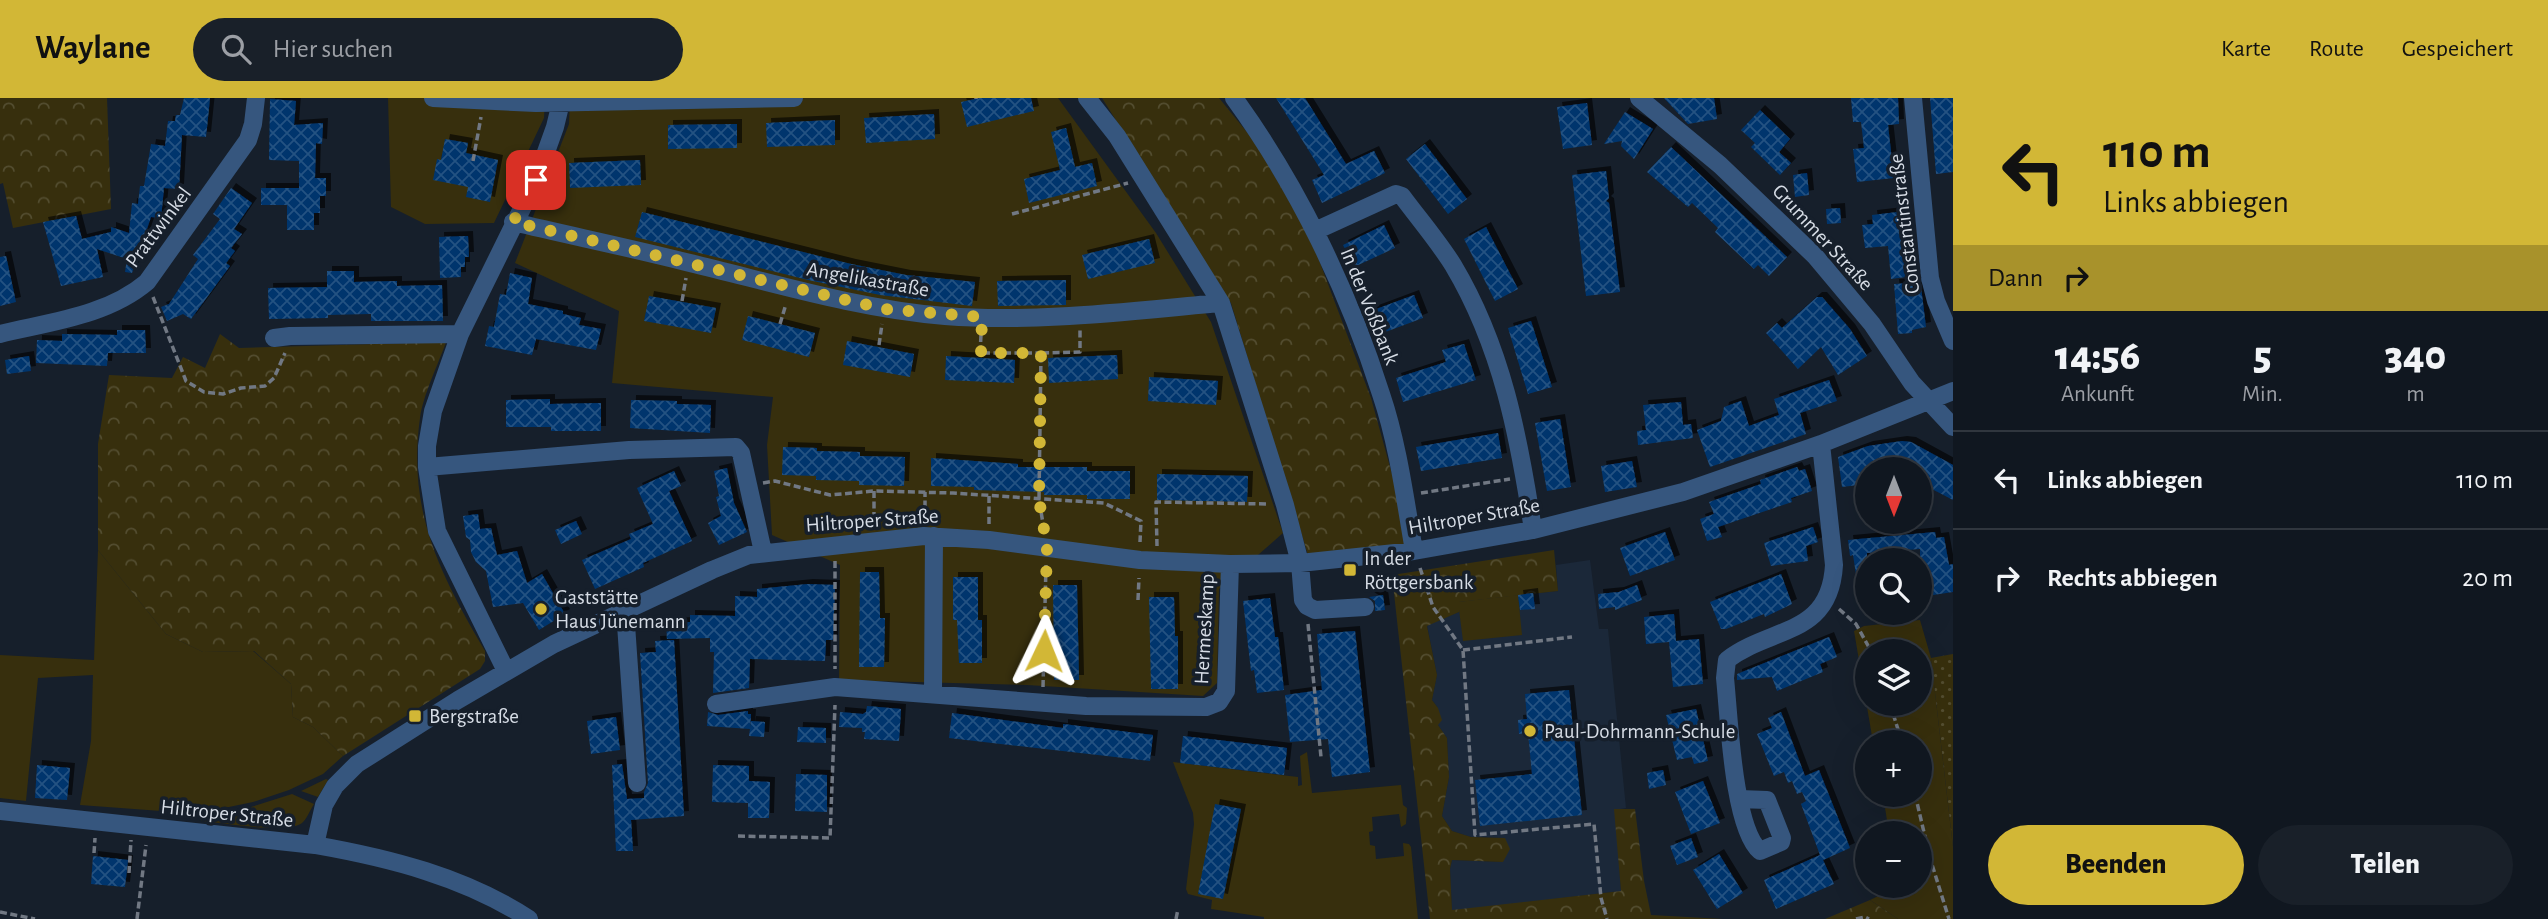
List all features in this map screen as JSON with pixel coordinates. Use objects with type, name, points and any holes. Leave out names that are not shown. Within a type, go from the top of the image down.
[{"type":"street","name":"Prattwinkel","points":[[0,334],[107,307],[133,294],[147,282],[248,140],[256,98]]},
{"type":"street","points":[[433,98],[484,101],[794,98]]},
{"type":"street","points":[[1087,98],[1117,136],[1221,303],[1285,505],[1300,563],[1303,600],[1315,610],[1365,607]]},
{"type":"street","name":"In der Voßbank","points":[[1234,98],[1263,138],[1315,231],[1382,395],[1415,551]]},
{"type":"street","name":"Grummer Straße","points":[[1639,98],[1720,165],[1815,256],[1872,324],[1927,402],[1953,427]]},
{"type":"street","name":"Constantinstraße","points":[[1913,98],[1930,278],[1936,301],[1953,341]]},
{"type":"street","points":[[506,671],[437,531],[427,467],[427,446],[433,411],[460,334],[547,154],[561,100]]},
{"type":"street","points":[[1315,231],[1396,194],[1402,196],[1453,265],[1487,335],[1512,411],[1533,530]]},
{"type":"street","name":"Angelikastraße","points":[[513,222],[885,309],[982,317],[1079,316],[1221,303]]},
{"type":"street","points":[[282,337],[460,334]]},
{"type":"street","name":"Hiltroper Straße","points":[[0,811],[315,845],[324,805],[346,773],[420,723],[554,644],[712,570],[763,552],[929,536],[989,540],[1149,561],[1230,564],[1300,563],[1415,551],[1533,530],[1684,492],[1821,444],[1953,391]]},
{"type":"street","points":[[1740,799],[1736,786],[1725,678],[1727,660],[1738,652],[1800,626],[1816,614],[1833,585],[1834,565],[1821,444]]},
{"type":"street","points":[[427,467],[629,450],[736,447],[741,453],[763,552]]},
{"type":"street","points":[[929,536],[933,694]]},
{"type":"street","name":"Hermeskamp","points":[[716,704],[835,687],[1087,706],[1206,707],[1219,702],[1226,691],[1230,564]]},
{"type":"street","points":[[625,610],[637,783]]},
{"type":"street","points":[[315,845],[415,867],[463,884],[510,906],[529,919]]},
{"type":"path","points":[[473,161],[484,101]]},
{"type":"path","points":[[1012,214],[1143,178]]},
{"type":"path","points":[[147,282],[187,381],[204,392],[223,394],[241,388],[265,386],[274,378],[279,367],[282,337]]},
{"type":"path","points":[[982,317],[981,353],[1041,353],[1080,352],[1079,316]]},
{"type":"path","points":[[1041,353],[1039,499],[1047,548],[1042,703]]},
{"type":"path","points":[[1405,495],[1525,476]]},
{"type":"path","points":[[749,485],[775,481],[830,495],[874,491],[925,492],[1104,503],[1141,521],[1149,561]]},
{"type":"path","points":[[874,491],[874,541]]},
{"type":"path","points":[[925,492],[929,536]]},
{"type":"path","points":[[989,496],[989,540]]},
{"type":"path","points":[[1138,600],[1149,561],[1156,502],[1285,505]]},
{"type":"path","points":[[738,836],[830,838],[835,687],[835,545]]},
{"type":"path","points":[[1415,551],[1433,607],[1463,650],[1475,835],[1594,824],[1601,898],[1607,919]]},
{"type":"path","points":[[1826,600],[1856,624],[1864,639]]},
{"type":"path","points":[[1307,606],[1321,757]]},
{"type":"path","points":[[1463,650],[1572,637]]},
{"type":"path","points":[[1918,807],[1949,919]]},
{"type":"path","points":[[129,873],[139,826]]},
{"type":"path","points":[[137,919],[139,826]]},
{"type":"path","points":[[1176,919],[1178,909]]},
{"type":"path","points":[[0,912],[35,919]]},
{"type":"path","points":[[1856,919],[1869,919]]},
{"type":"shaded area","name":"Paul-Dohrmann-Schule","points":[[1590,560],[1599,629],[1608,629],[1626,808],[1615,810],[1621,891],[1452,911],[1452,860],[1503,862],[1505,838],[1471,837],[1452,831],[1442,816],[1449,777],[1447,738],[1438,725],[1438,708],[1432,700],[1437,675],[1427,625],[1459,612],[1458,602],[1558,591],[1556,565]]},
{"type":"green space","points":[[0,98],[107,98],[111,209],[13,228],[3,183],[0,184]]},
{"type":"green space","points":[[388,98],[545,98],[544,118],[494,223],[425,224],[391,207]]},
{"type":"green space","points":[[570,98],[1058,98],[1156,233],[1211,322],[1283,533],[1219,589],[1217,683],[1203,696],[1027,685],[839,680],[840,565],[772,535],[767,445],[773,397],[612,383],[619,311],[515,263],[569,124]]},
{"type":"green space","points":[[1102,98],[1219,98],[1255,142],[1311,239],[1371,398],[1411,543],[1308,555],[1231,303]]},
{"type":"green space","points":[[220,334],[239,348],[446,342],[427,390],[420,418],[418,483],[423,512],[441,568],[485,651],[485,661],[480,669],[343,756],[313,727],[293,717],[291,684],[254,651],[203,652],[166,634],[98,550],[98,444],[109,375],[172,378],[183,357],[205,368]]},
{"type":"green space","points":[[98,550],[166,634],[203,652],[253,651],[291,684],[293,717],[313,727],[343,756],[323,774],[289,790],[224,808],[188,813],[80,805],[91,741],[93,675],[38,678],[26,801],[0,798],[0,655],[94,660]]},
{"type":"green space","points":[[1554,550],[1558,591],[1459,602],[1459,612],[1427,626],[1437,675],[1432,700],[1442,720],[1438,725],[1447,738],[1449,777],[1442,816],[1452,831],[1471,837],[1505,838],[1510,849],[1503,862],[1452,860],[1452,910],[1621,891],[1614,809],[1635,809],[1651,915],[1723,919],[1430,919],[1392,575]]},
{"type":"green space","points":[[1518,595],[1522,635],[1463,641],[1458,602]]},
{"type":"green space","points":[[1873,625],[1921,625],[1926,639],[1855,639],[1854,631]]},
{"type":"green space","points":[[1953,654],[1953,847],[1932,667],[1932,658]]},
{"type":"green space","points":[[1932,667],[1953,847],[1953,919],[1898,919],[1870,900],[1932,898],[1932,821],[1887,821],[1885,807],[1932,807],[1932,730],[1871,730],[1869,716],[1932,716]]},
{"type":"green space","points":[[1307,752],[1312,793],[1401,785],[1403,805],[1407,808],[1406,824],[1401,827],[1399,814],[1372,817],[1370,845],[1375,846],[1376,859],[1404,856],[1403,843],[1411,847],[1418,919],[1264,919],[1211,909],[1212,900],[1188,894],[1186,889],[1193,813],[1173,762],[1298,777],[1298,786],[1302,785],[1300,756]]},
{"type":"green space","points":[[328,780],[318,797],[301,791]]},
{"type":"green space","points":[[292,794],[314,804],[304,821],[294,826],[269,828],[201,821],[201,818],[248,808]]},
{"type":"green space","points":[[1870,900],[1898,919],[1825,919]]},
{"type":"building","points":[[184,98],[210,98],[206,137],[182,135],[179,189],[164,188],[161,218],[151,217],[132,273],[125,272],[127,259],[97,249],[103,277],[61,286],[43,222],[76,216],[82,239],[111,232],[111,227],[129,233],[132,203],[138,204],[140,186],[144,186],[151,144],[165,146],[168,121],[175,121],[176,115],[180,115]]},
{"type":"building","points":[[980,98],[1031,98],[1034,111],[967,127],[961,102]]},
{"type":"building","points":[[1276,98],[1305,98],[1346,164],[1374,151],[1385,173],[1322,203],[1312,180],[1324,175]]},
{"type":"building","points":[[1664,98],[1714,98],[1717,119],[1688,124]]},
{"type":"building","points":[[1851,98],[1898,98],[1899,124],[1888,125],[1894,178],[1857,182],[1853,149],[1864,148],[1861,122],[1853,122]]},
{"type":"building","points":[[1930,98],[1953,98],[1953,172],[1936,174]]},
{"type":"building","points":[[270,99],[296,101],[294,125],[323,123],[322,144],[316,143],[315,178],[326,178],[326,196],[320,196],[320,213],[314,213],[314,230],[287,230],[287,205],[261,205],[261,188],[299,188],[299,161],[269,160]]},
{"type":"building","points":[[1587,103],[1592,145],[1563,149],[1557,107]]},
{"type":"building","points":[[1760,110],[1790,139],[1779,152],[1791,163],[1780,175],[1751,147],[1755,143],[1741,130]]},
{"type":"building","points":[[1625,112],[1653,129],[1634,159],[1621,146],[1622,141],[1604,144]]},
{"type":"building","points":[[934,114],[935,139],[866,143],[864,118]]},
{"type":"building","points":[[835,120],[835,145],[767,147],[766,123]]},
{"type":"building","points":[[737,124],[737,148],[668,149],[668,125]]},
{"type":"building","points":[[1066,128],[1075,167],[1092,163],[1097,186],[1029,203],[1024,179],[1060,170],[1051,132]]},
{"type":"building","points":[[445,139],[468,143],[466,153],[498,160],[490,202],[466,197],[468,187],[433,180]]},
{"type":"building","points":[[1425,144],[1467,199],[1448,214],[1406,159]]},
{"type":"building","points":[[1671,147],[1787,257],[1769,276],[1758,265],[1754,269],[1715,232],[1718,228],[1692,203],[1688,207],[1647,172]]},
{"type":"building","points":[[640,160],[641,185],[570,188],[569,163]]},
{"type":"building","points":[[1606,171],[1609,198],[1606,201],[1609,203],[1620,292],[1586,296],[1572,175]]},
{"type":"building","points":[[1807,173],[1809,195],[1795,197],[1793,175]]},
{"type":"building","points":[[231,188],[252,203],[234,229],[242,234],[231,248],[235,251],[226,263],[230,266],[191,319],[183,314],[167,321],[161,307],[169,304],[198,259],[193,255],[220,219],[213,214]]},
{"type":"building","points":[[1840,208],[1841,223],[1827,224],[1826,209]]},
{"type":"building","points":[[642,212],[851,264],[906,275],[975,282],[972,306],[880,295],[635,237]]},
{"type":"building","points":[[1898,212],[1906,277],[1891,279],[1888,246],[1865,248],[1862,225],[1873,224],[1872,215]]},
{"type":"building","points":[[1384,225],[1395,248],[1354,267],[1343,245]]},
{"type":"building","points":[[1486,227],[1518,289],[1495,301],[1464,239]]},
{"type":"building","points":[[468,236],[469,257],[465,257],[465,267],[461,267],[461,277],[440,278],[439,237]]},
{"type":"building","points":[[1149,239],[1155,263],[1088,279],[1082,255]]},
{"type":"building","points":[[6,256],[16,302],[0,306],[0,257]]},
{"type":"building","points":[[327,271],[354,271],[354,282],[397,281],[397,286],[442,285],[443,321],[371,321],[371,314],[269,319],[268,288],[327,287]]},
{"type":"building","points":[[510,273],[532,278],[528,304],[563,311],[563,314],[581,318],[579,325],[601,329],[596,350],[536,339],[532,355],[485,346],[489,326],[494,327],[500,294],[506,295]]},
{"type":"building","points":[[1066,280],[1066,305],[998,306],[997,281]]},
{"type":"building","points":[[1912,283],[1913,288],[1921,287],[1926,327],[1912,330],[1912,333],[1898,334],[1894,284]]},
{"type":"building","points":[[1414,295],[1423,318],[1380,334],[1371,311]]},
{"type":"building","points":[[649,296],[716,308],[711,333],[644,321]]},
{"type":"building","points":[[1817,297],[1822,297],[1850,329],[1867,356],[1838,375],[1821,347],[1798,369],[1766,333],[1777,323],[1782,328]]},
{"type":"building","points":[[748,316],[815,333],[809,357],[742,340]]},
{"type":"building","points":[[1531,321],[1552,387],[1528,394],[1508,328]]},
{"type":"building","points":[[117,330],[145,330],[146,353],[108,353],[107,366],[36,363],[37,340],[62,341],[62,334],[117,335]]},
{"type":"building","points":[[847,341],[914,354],[910,377],[843,365]]},
{"type":"building","points":[[1464,344],[1476,380],[1403,402],[1396,378],[1446,362],[1442,350]]},
{"type":"building","points":[[1117,355],[1118,379],[1049,383],[1048,358]]},
{"type":"building","points":[[29,356],[31,371],[7,374],[5,360]]},
{"type":"building","points":[[946,356],[1015,360],[1014,383],[945,380]]},
{"type":"building","points":[[1149,377],[1218,381],[1216,405],[1148,401]]},
{"type":"building","points":[[1829,380],[1837,401],[1800,413],[1806,434],[1710,467],[1697,430],[1721,421],[1724,407],[1741,401],[1749,426],[1779,415],[1774,399]]},
{"type":"building","points":[[550,399],[550,404],[601,403],[601,431],[551,431],[551,427],[506,427],[506,400]]},
{"type":"building","points":[[631,400],[711,405],[710,433],[630,428]]},
{"type":"building","points":[[1681,402],[1683,425],[1691,424],[1693,438],[1638,445],[1637,431],[1646,430],[1643,405]]},
{"type":"building","points":[[1560,419],[1571,487],[1547,491],[1535,423]]},
{"type":"building","points":[[1498,433],[1502,458],[1421,471],[1416,447]]},
{"type":"building","points":[[1911,442],[1953,465],[1953,500],[1932,489],[1932,457],[1855,457],[1855,485],[1842,487],[1838,457],[1868,446]]},
{"type":"building","points":[[783,447],[860,452],[860,456],[905,457],[904,486],[859,485],[859,481],[816,480],[816,476],[782,475]]},
{"type":"building","points":[[931,458],[1018,464],[1018,467],[1087,467],[1087,471],[1130,471],[1130,499],[1087,499],[1087,495],[1044,495],[1044,492],[931,486]]},
{"type":"building","points":[[1632,461],[1637,487],[1605,492],[1601,466]]},
{"type":"building","points":[[1797,467],[1799,471],[1805,469],[1812,491],[1791,498],[1792,502],[1718,527],[1722,537],[1707,541],[1700,519],[1714,514],[1709,502],[1761,484],[1760,480]]},
{"type":"building","points":[[727,468],[734,503],[747,532],[719,545],[708,523],[721,516],[714,471]]},
{"type":"building","points":[[674,471],[681,486],[669,491],[692,541],[595,589],[582,560],[631,539],[629,534],[653,524],[637,488]]},
{"type":"building","points":[[1157,474],[1248,476],[1247,502],[1157,500]]},
{"type":"building","points":[[478,514],[480,529],[491,528],[497,555],[517,551],[527,583],[542,574],[565,614],[539,630],[523,603],[493,607],[486,571],[476,562],[471,552],[470,540],[466,537],[463,516]]},
{"type":"building","points":[[576,521],[582,534],[561,544],[555,530]]},
{"type":"building","points":[[1813,527],[1818,542],[1806,546],[1808,561],[1771,566],[1764,543]]},
{"type":"building","points":[[1665,532],[1675,560],[1630,576],[1620,548]]},
{"type":"building","points":[[1935,532],[1936,538],[1944,537],[1949,565],[1953,564],[1953,592],[1932,595],[1932,548],[1855,548],[1855,568],[1853,555],[1850,556],[1848,540]]},
{"type":"building","points":[[860,572],[879,572],[880,618],[885,618],[884,667],[859,667]]},
{"type":"building","points":[[1781,574],[1792,604],[1765,617],[1764,614],[1721,629],[1710,602]]},
{"type":"building","points":[[953,577],[978,577],[982,663],[959,663],[957,620],[953,620]]},
{"type":"building","points":[[808,584],[835,585],[833,640],[826,640],[825,661],[750,659],[749,688],[713,693],[714,652],[710,652],[710,638],[667,639],[666,623],[690,622],[690,615],[735,616],[735,596],[757,597],[757,589]]},
{"type":"building","points":[[1053,585],[1077,585],[1079,680],[1054,680]]},
{"type":"building","points":[[1637,585],[1642,600],[1615,610],[1615,607],[1599,609],[1598,594],[1619,592]]},
{"type":"building","points":[[1533,593],[1535,609],[1520,610],[1518,595]]},
{"type":"building","points":[[1383,595],[1385,610],[1375,611],[1375,601],[1369,597]]},
{"type":"building","points":[[1149,597],[1174,597],[1175,636],[1178,636],[1178,689],[1151,689]]},
{"type":"building","points":[[1270,598],[1284,690],[1257,693],[1254,670],[1251,671],[1243,601]]},
{"type":"building","points":[[1674,614],[1676,641],[1699,639],[1703,684],[1673,687],[1669,642],[1646,644],[1644,617]]},
{"type":"building","points":[[1355,631],[1370,772],[1332,777],[1328,739],[1290,742],[1285,695],[1322,690],[1317,634]]},
{"type":"building","points":[[1829,637],[1837,657],[1820,664],[1823,672],[1777,691],[1772,677],[1737,680],[1737,674]]},
{"type":"building","points":[[674,640],[684,816],[631,820],[633,851],[616,851],[612,765],[622,764],[627,799],[644,798],[648,783],[640,653],[656,652],[655,641]]},
{"type":"building","points":[[1569,690],[1582,815],[1480,826],[1475,780],[1532,774],[1528,733],[1519,734],[1518,720],[1527,719],[1525,694]]},
{"type":"building","points":[[867,706],[901,709],[899,741],[864,739],[865,732],[862,732],[862,728],[839,727],[840,712],[863,714]]},
{"type":"building","points":[[1696,709],[1708,761],[1694,764],[1692,757],[1677,760],[1666,715]]},
{"type":"building","points":[[748,711],[748,714],[751,714],[750,729],[707,726],[708,712],[718,715]]},
{"type":"building","points":[[1781,712],[1805,776],[1819,770],[1850,848],[1823,860],[1834,884],[1776,909],[1764,880],[1820,855],[1801,804],[1806,801],[1802,792],[1797,794],[1792,781],[1788,783],[1784,772],[1774,776],[1757,734],[1772,728],[1768,718]]},
{"type":"building","points":[[952,713],[1063,728],[1063,724],[1153,735],[1150,761],[949,738]]},
{"type":"building","points":[[616,717],[620,750],[591,754],[587,721]]},
{"type":"building","points":[[751,721],[765,722],[764,737],[749,736]]},
{"type":"building","points":[[798,727],[826,728],[826,743],[797,742]]},
{"type":"building","points":[[1183,736],[1287,748],[1284,775],[1180,763]]},
{"type":"building","points":[[37,765],[70,768],[67,800],[35,798]]},
{"type":"building","points":[[713,765],[749,766],[749,781],[770,782],[769,818],[748,818],[748,803],[712,802]]},
{"type":"building","points":[[1663,770],[1666,785],[1649,789],[1647,773]]},
{"type":"building","points":[[796,774],[827,775],[827,812],[795,811]]},
{"type":"building","points":[[1703,781],[1720,823],[1691,834],[1675,792]]},
{"type":"building","points":[[1215,804],[1241,809],[1223,899],[1198,894]]},
{"type":"building","points":[[1691,838],[1698,857],[1677,865],[1670,846]]},
{"type":"building","points":[[1719,854],[1743,893],[1717,909],[1693,870]]},
{"type":"building","points":[[93,856],[128,860],[125,887],[91,884]]},
{"type":"place","name":"In der Röttgersbank","points":[[1350,570]]},
{"type":"place","name":"Gaststätte Haus Jünemann","points":[[541,609]]},
{"type":"place","name":"Bergstraße","points":[[415,716]]},
{"type":"place","name":"Paul-Dohrmann-Schule","points":[[1530,731]]},
{"type":"route","points":[[536,180],[513,222],[885,309],[944,316],[982,317],[981,353],[1041,353],[1039,499],[1047,548],[1044,651]]}]
